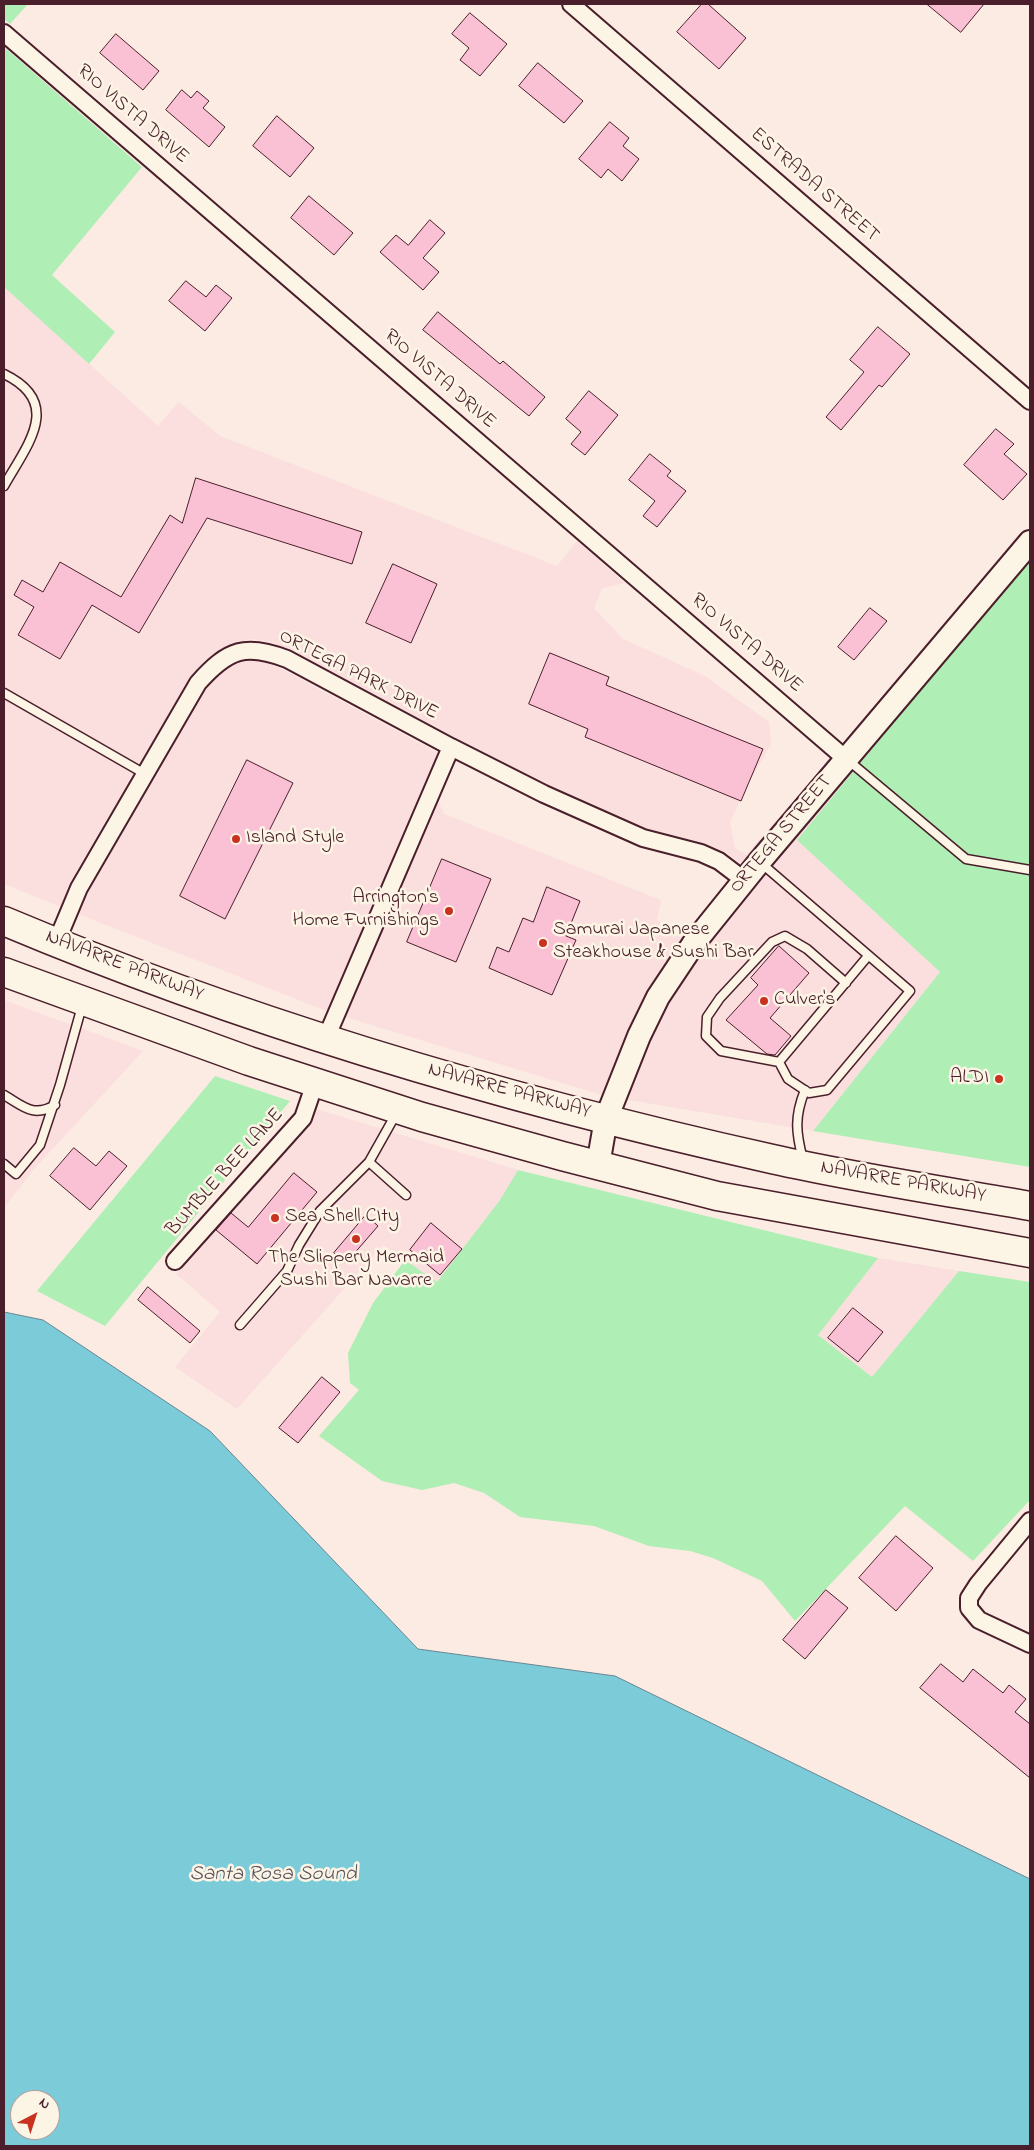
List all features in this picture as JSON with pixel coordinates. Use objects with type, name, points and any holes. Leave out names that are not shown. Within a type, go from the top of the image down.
[{"type":"highway","name":"NAVARRE PARKWAY","points":[[4,921],[56,943],[198,996],[424,1069],[606,1119],[804,1165],[1030,1206]]},
{"type":"highway","points":[[4,972],[315,1083],[399,1110],[598,1165],[717,1196],[1030,1253]]},
{"type":"street","name":"ESTRADA STREET","points":[[571,4],[1030,401]]},
{"type":"street","name":"RIO VISTA DRIVE","points":[[4,33],[846,759]]},
{"type":"street","name":"ORTEGA STREET","points":[[598,1165],[606,1119],[623,1074],[658,997],[694,943],[744,880],[1030,542]]},
{"type":"street","name":"ORTEGA PARK DRIVE","points":[[56,943],[79,888],[198,682],[211,668],[227,657],[248,650],[266,651],[287,659],[451,747],[544,794],[643,838],[702,853],[719,861],[744,880]]},
{"type":"street","points":[[326,1038],[451,747]]},
{"type":"street","name":"BUMBLE BEE LANE","points":[[175,1262],[303,1118],[315,1083]]},
{"type":"street","points":[[1030,1521],[978,1584],[969,1598],[969,1608],[980,1620],[1030,1644]]},
{"type":"lane","points":[[4,374],[19,381],[32,396],[38,414],[35,431],[4,486]]},
{"type":"lane","points":[[4,693],[145,774]]},
{"type":"lane","points":[[846,759],[966,859],[1030,870]]},
{"type":"lane","points":[[760,861],[910,991],[827,1090],[809,1093],[788,1079],[779,1062]]},
{"type":"lane","points":[[779,1062],[721,1051],[706,1036],[707,1017],[720,998],[772,942],[785,936],[807,949],[846,983]]},
{"type":"lane","points":[[779,1062],[868,956]]},
{"type":"lane","points":[[4,1164],[16,1174],[40,1145],[81,1017],[83,1001]]},
{"type":"lane","points":[[804,1165],[797,1138],[797,1110],[805,1090]]},
{"type":"lane","points":[[4,1095],[34,1111],[44,1111],[54,1105]]},
{"type":"lane","points":[[240,1325],[287,1271],[299,1245],[320,1211],[369,1162],[399,1110]]},
{"type":"lane","points":[[369,1162],[406,1194]]},
{"type":"shaded area","points":[[4,287],[158,426],[179,402],[220,436],[557,566],[577,541],[625,583],[602,588],[594,608],[623,639],[705,676],[769,722],[771,744],[744,792],[730,822],[735,848],[746,855],[830,759],[832,761],[743,866],[726,852],[706,844],[648,829],[549,785],[292,650],[271,642],[250,639],[222,649],[204,662],[190,678],[71,884],[61,907],[4,884]]},
{"type":"shaded area","points":[[248,660],[263,661],[282,669],[438,753],[327,1011],[78,914],[88,892],[206,688],[217,676],[231,666]]},
{"type":"shaded area","points":[[856,762],[859,764],[797,840],[940,972],[813,1131],[623,1099],[666,1002],[701,948]]},
{"type":"shaded area","points":[[443,789],[439,803],[444,814],[661,900],[657,919],[666,932],[686,937],[727,881],[730,883],[605,1096],[345,1017]]},
{"type":"shaded area","points":[[4,1000],[143,1051],[35,1168],[4,1208]]},
{"type":"shaded area","points":[[316,1109],[518,1170],[500,1200],[437,1282],[383,1245],[237,1409],[175,1367],[220,1312],[176,1274],[310,1125]]},
{"type":"shaded area","points":[[878,1258],[959,1271],[872,1377],[818,1335]]},
{"type":"green space","points":[[4,4],[28,4],[10,24],[4,19]]},
{"type":"green space","points":[[4,47],[142,167],[52,275],[115,332],[89,364],[4,287]]},
{"type":"green space","points":[[1030,557],[1030,1167],[813,1131],[940,972],[797,840]]},
{"type":"green space","points":[[215,1076],[290,1101],[105,1326],[37,1291]]},
{"type":"green space","points":[[518,1170],[878,1258],[818,1335],[872,1377],[959,1271],[1030,1282],[1030,1500],[973,1561],[905,1506],[795,1621],[762,1581],[713,1558],[690,1551],[649,1546],[594,1526],[520,1517],[484,1493],[454,1483],[422,1490],[382,1481],[319,1436],[359,1390],[350,1383],[348,1353],[373,1303],[405,1260],[437,1282],[500,1200]]},
{"type":"water","name":"Santa Rosa Sound","points":[[4,1312],[43,1320],[210,1431],[418,1649],[615,1676],[1030,1879],[1030,2146],[4,2146]]},
{"type":"building","points":[[702,4],[708,4],[746,38],[719,69],[677,32]]},
{"type":"building","points":[[927,4],[984,4],[961,32]]},
{"type":"building","points":[[470,13],[507,44],[480,76],[460,60],[469,48],[452,34]]},
{"type":"building","points":[[116,34],[159,71],[143,90],[100,53]]},
{"type":"building","points":[[538,63],[583,101],[564,123],[519,86]]},
{"type":"building","points":[[182,90],[191,98],[197,91],[209,101],[203,108],[225,127],[209,147],[166,110]]},
{"type":"building","points":[[277,116],[314,148],[290,177],[253,146]]},
{"type":"building","points":[[610,122],[629,138],[623,146],[639,159],[622,181],[608,169],[601,178],[579,159]]},
{"type":"building","points":[[309,196],[353,233],[334,255],[291,218]]},
{"type":"building","points":[[430,220],[445,233],[423,258],[439,272],[423,290],[380,252],[396,235],[408,245]]},
{"type":"building","points":[[186,281],[206,297],[216,285],[232,298],[205,331],[169,301]]},
{"type":"building","points":[[438,312],[500,364],[503,361],[545,397],[529,416],[423,330]]},
{"type":"building","points":[[878,327],[910,354],[882,387],[879,385],[841,430],[826,417],[864,372],[850,360]]},
{"type":"building","points":[[589,391],[618,415],[585,455],[571,444],[581,432],[566,419]]},
{"type":"building","points":[[996,429],[1014,444],[1004,454],[1027,474],[1003,500],[964,465]]},
{"type":"building","points":[[650,454],[671,471],[667,476],[686,491],[657,527],[643,516],[655,501],[629,480]]},
{"type":"building","points":[[196,478],[362,532],[352,564],[207,518],[139,633],[92,605],[60,659],[18,635],[34,607],[14,595],[22,580],[43,592],[60,562],[121,597],[170,515],[182,523]]},
{"type":"building","points":[[393,564],[437,584],[411,643],[366,623]]},
{"type":"building","points":[[870,608],[887,621],[854,660],[838,647]]},
{"type":"building","points":[[550,653],[609,677],[606,685],[763,749],[741,801],[585,737],[588,729],[529,704]]},
{"type":"building","name":"Island Style","points":[[247,760],[293,783],[225,919],[180,896]]},
{"type":"building","name":"Arrington's Home Furnishings","points":[[442,859],[491,879],[456,962],[407,942]]},
{"type":"building","name":"Samurai Japanese Steakhouse & Sushi Bar","points":[[547,887],[580,901],[566,936],[576,940],[552,995],[489,968],[497,947],[509,952],[523,918],[533,922]]},
{"type":"building","name":"Culver's","points":[[779,946],[809,973],[770,1018],[791,1036],[775,1055],[767,1054],[726,1020],[758,985],[751,978]]},
{"type":"building","points":[[74,1148],[96,1166],[109,1151],[127,1166],[90,1210],[50,1176]]},
{"type":"building","name":"Sea Shell CIty","points":[[294,1173],[317,1192],[257,1264],[216,1230],[231,1213],[248,1227]]},
{"type":"building","name":"The Slippery Mermaid Sushi Bar Navarre","points":[[366,1215],[378,1226],[346,1263],[334,1253]]},
{"type":"building","points":[[431,1223],[462,1249],[440,1275],[410,1250]]},
{"type":"building","points":[[148,1287],[200,1331],[190,1343],[138,1300]]},
{"type":"building","points":[[853,1308],[883,1332],[858,1362],[828,1338]]},
{"type":"building","points":[[322,1377],[340,1392],[298,1443],[279,1428]]},
{"type":"building","points":[[896,1536],[933,1568],[896,1611],[859,1578]]},
{"type":"building","points":[[826,1590],[848,1608],[805,1659],[783,1640]]},
{"type":"building","points":[[941,1664],[963,1682],[973,1669],[1003,1693],[1009,1685],[1026,1699],[1015,1712],[1030,1724],[1030,1778],[920,1688]]},
{"type":"place","name":"Island Style","points":[[236,839]]},
{"type":"place","name":"Arrington's Home Furnishings","points":[[449,911]]},
{"type":"place","name":"Samurai Japanese Steakhouse & Sushi Bar","points":[[543,943]]},
{"type":"place","name":"Culver's","points":[[764,1001]]},
{"type":"place","name":"ALDI","points":[[999,1079]]},
{"type":"place","name":"Sea Shell CIty","points":[[275,1218]]},
{"type":"place","name":"The Slippery Mermaid Sushi Bar Navarre","points":[[356,1239]]}]
